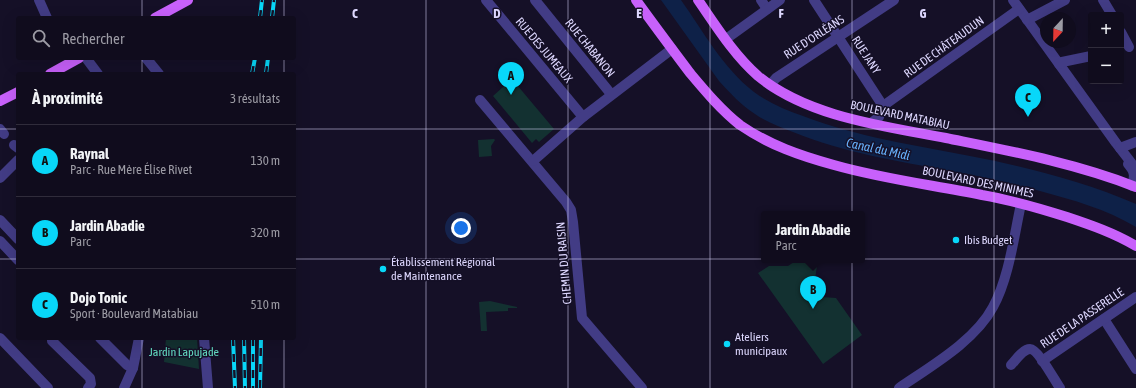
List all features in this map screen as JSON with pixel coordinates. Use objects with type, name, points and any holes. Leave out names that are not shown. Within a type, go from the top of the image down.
[{"type":"main road","points":[[159,16],[188,0]]},
{"type":"main road","name":"BOULEVARD DES MINIMES","points":[[636,0],[712,100],[741,125],[777,146],[810,158],[856,171],[983,195],[1054,212],[1104,230],[1136,246]]},
{"type":"main road","name":"BOULEVARD MATABIAU","points":[[698,0],[726,39],[748,66],[770,85],[798,100],[849,118],[1054,161],[1134,186]]},
{"type":"main road","points":[[52,72],[66,61]]},
{"type":"main road","points":[[0,101],[16,93]]},
{"type":"street","points":[[39,0],[46,16]]},
{"type":"street","name":"RUE DES JUMEAUX","points":[[486,0],[583,117]]},
{"type":"street","name":"RUE CHABANON","points":[[534,0],[611,94]]},
{"type":"street","points":[[761,0],[767,9]]},
{"type":"street","points":[[726,39],[780,0]]},
{"type":"street","name":"RUE JANY","points":[[814,0],[883,106]]},
{"type":"street","name":"RUE D'ORLÉANS","points":[[770,85],[776,78],[894,0]]},
{"type":"street","points":[[1013,0],[1136,169]]},
{"type":"street","points":[[1027,20],[1065,0]]},
{"type":"street","points":[[1104,0],[1110,12]]},
{"type":"street","name":"RUE DE CHÂTEAUDUN","points":[[883,106],[1019,9]]},
{"type":"street","points":[[1124,38],[1129,48]]},
{"type":"street","points":[[532,161],[611,94],[672,49]]},
{"type":"street","points":[[1059,64],[1088,57]]},
{"type":"street","points":[[88,60],[96,72]]},
{"type":"street","points":[[148,60],[157,72]]},
{"type":"street","name":"CHEMIN DU RAISIN","points":[[480,100],[566,202],[571,210],[582,318],[642,388]]},
{"type":"street","points":[[871,123],[878,117],[883,106]]},
{"type":"street","points":[[1120,148],[1136,142]]},
{"type":"street","points":[[1120,148],[1134,174],[1134,186]]},
{"type":"street","points":[[0,178],[16,162]]},
{"type":"street","points":[[899,388],[966,339],[990,312],[1005,278],[1022,204]]},
{"type":"street","points":[[0,220],[16,237]]},
{"type":"street","points":[[0,241],[16,258]]},
{"type":"street","name":"RUE DE LA PASSERELLE","points":[[1042,361],[1136,297]]},
{"type":"street","points":[[1104,319],[1136,369]]},
{"type":"street","points":[[0,338],[48,388]]},
{"type":"street","points":[[52,340],[90,378],[91,384],[88,388]]},
{"type":"street","points":[[102,340],[127,365],[133,368]]},
{"type":"street","points":[[124,388],[136,358],[138,340]]},
{"type":"street","points":[[204,340],[208,388]]},
{"type":"street","name":"RUE DE LA PASSERELLE","points":[[1011,365],[1026,350],[1034,350],[1060,388]]},
{"type":"green space","points":[[512,79],[554,129],[539,142],[536,139],[532,143],[493,96]]},
{"type":"green space","points":[[478,140],[495,140],[491,146],[492,156],[479,157]]},
{"type":"green space","points":[[792,263],[820,263],[817,266],[814,285],[822,297],[836,298],[862,335],[823,364],[758,273],[769,266],[788,266]]},
{"type":"green space","points":[[490,301],[517,308],[508,308],[508,311],[486,312],[487,331],[481,331],[479,302]]},
{"type":"green space","name":"Jardin Lapujade","points":[[166,340],[197,340],[199,369],[164,362]]},
{"type":"water","name":"Canal du Midi","points":[[661,0],[681,0],[714,49],[733,72],[754,92],[778,106],[844,130],[1013,165],[1096,188],[1136,204],[1136,227],[1101,210],[1065,198],[996,180],[851,151],[832,146],[768,122],[745,107],[719,81]]},
{"type":"railway","points":[[260,16],[262,0]]},
{"type":"railway","points":[[272,16],[274,0]]},
{"type":"railway","points":[[252,72],[255,60]]},
{"type":"railway","points":[[266,72],[268,60]]},
{"type":"railway","points":[[233,340],[235,388]]},
{"type":"railway","points":[[244,340],[245,388]]},
{"type":"railway","points":[[253,340],[253,388]]},
{"type":"railway","points":[[260,388],[261,340]]},
{"type":"place","name":"Raynal","points":[[511,95]]},
{"type":"place","name":"Dojo Tonic","points":[[1028,117]]},
{"type":"place","name":"Ibis Budget","points":[[956,240]]},
{"type":"place","name":"Établissement Régional de Maintenance","points":[[383,269]]},
{"type":"place","name":"Jardin Abadie","points":[[813,309]]},
{"type":"place","name":"Ateliers municipaux","points":[[727,344]]}]
